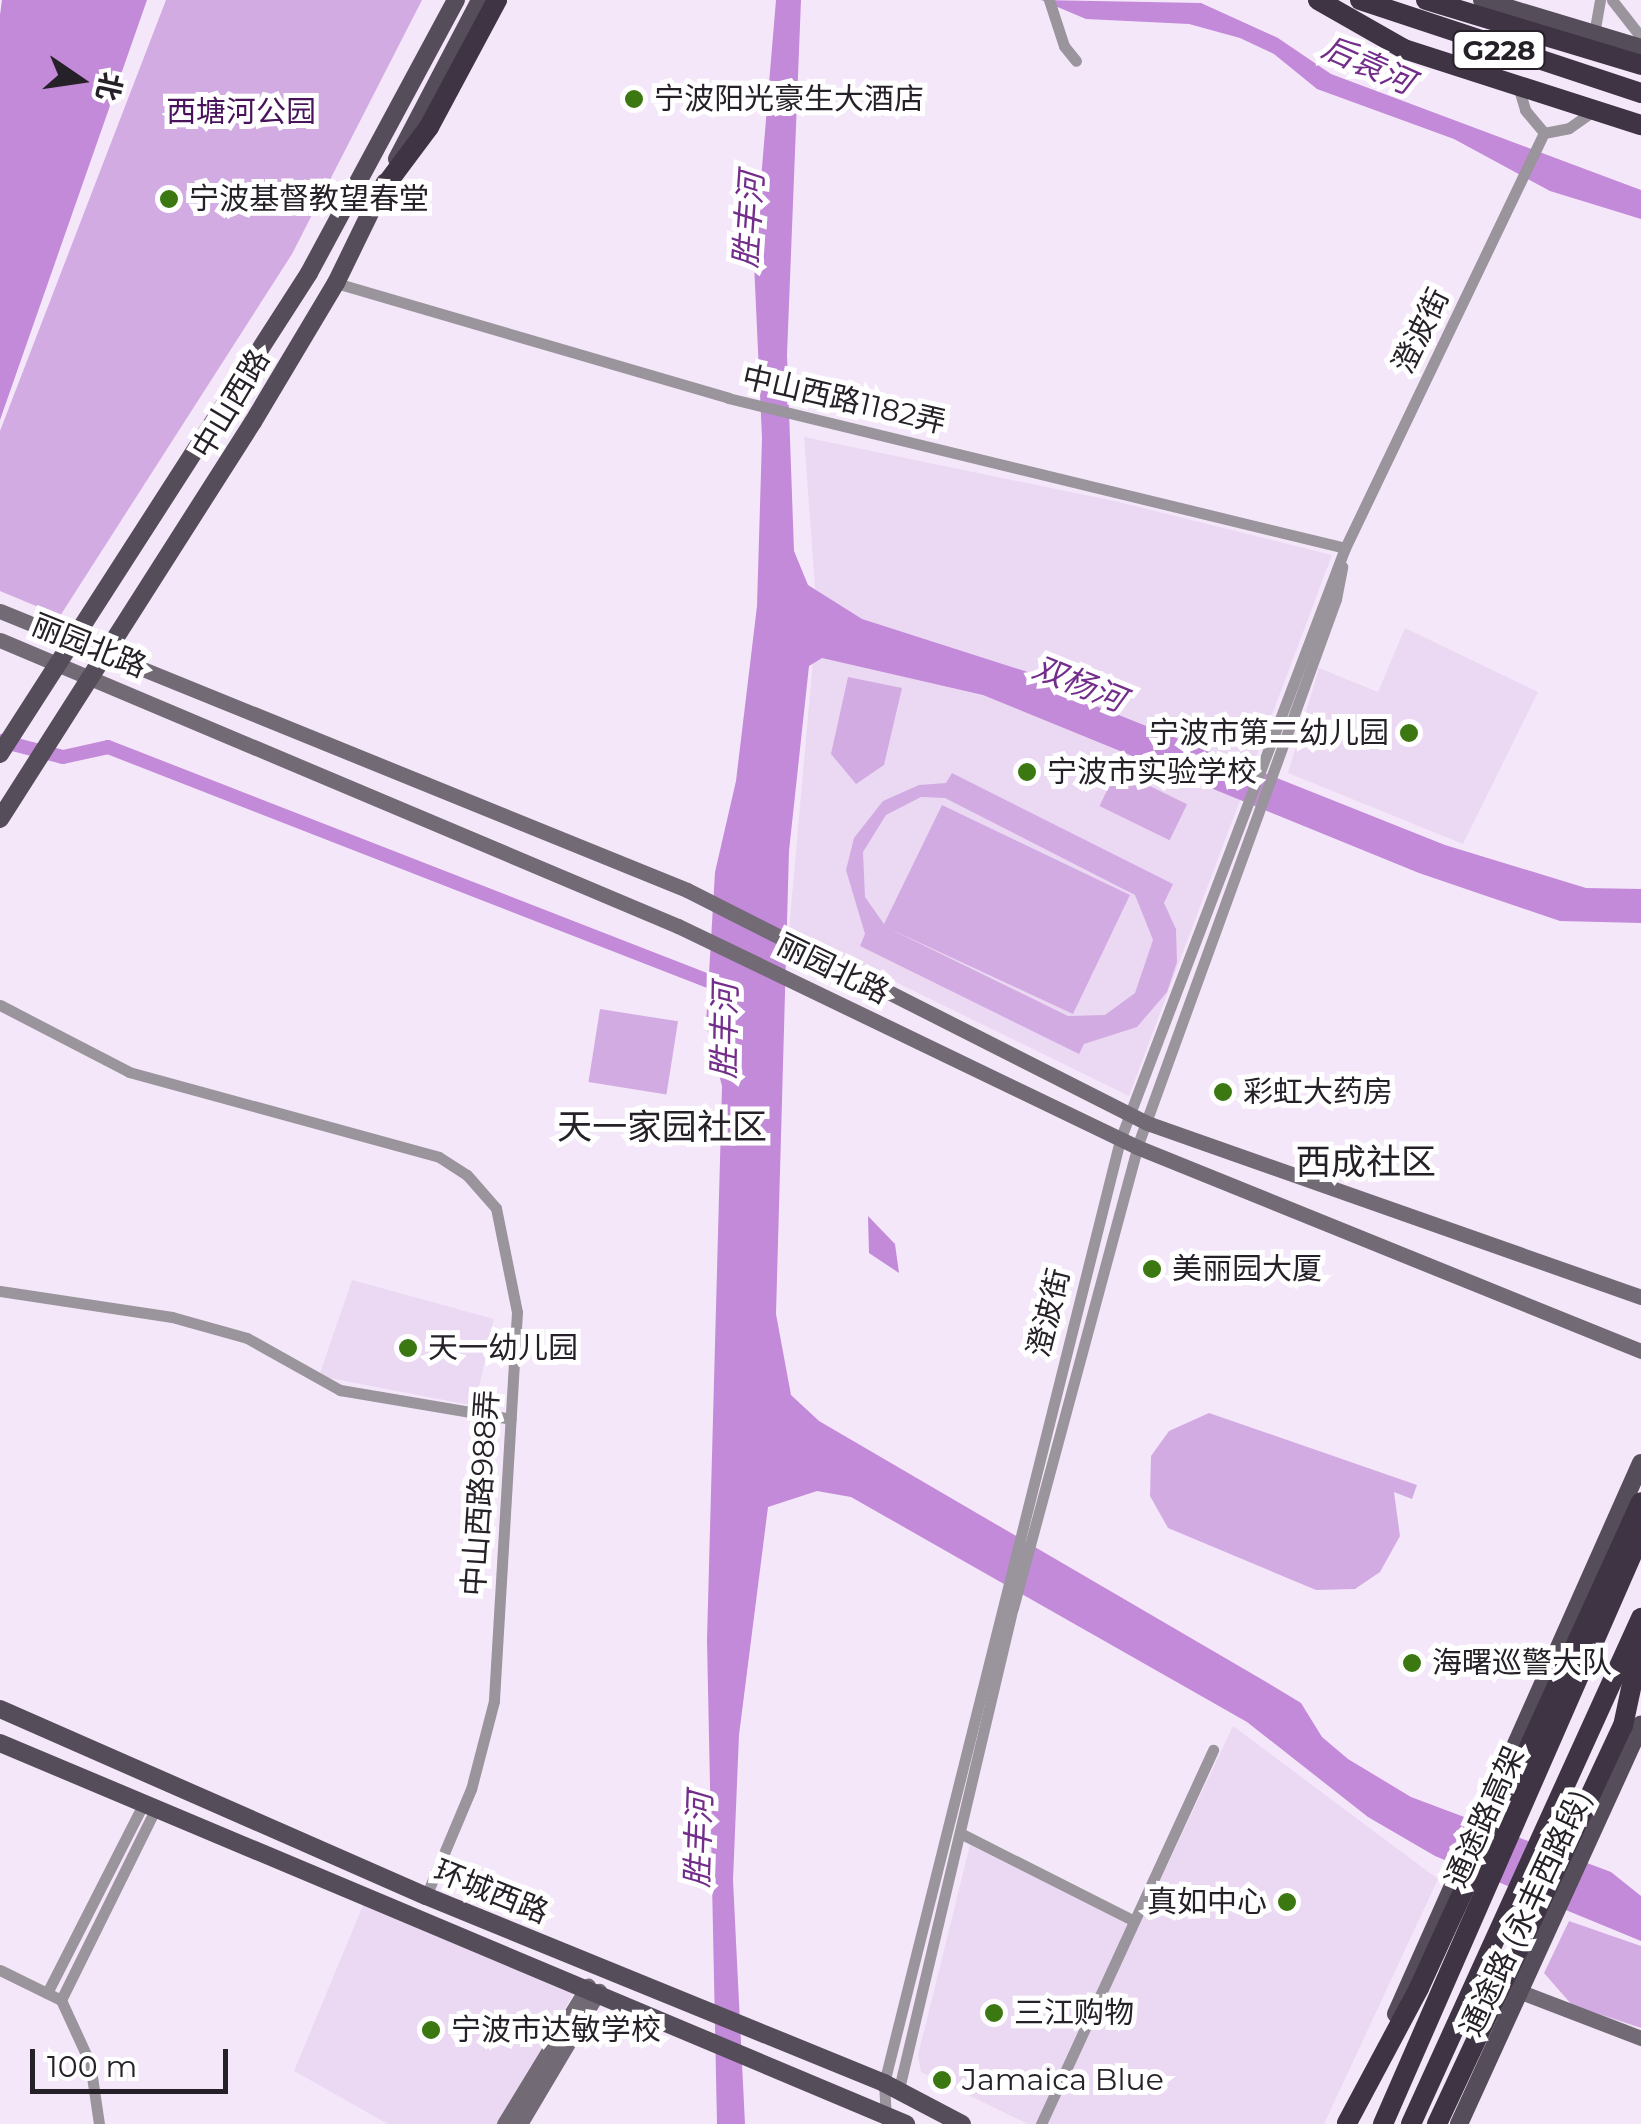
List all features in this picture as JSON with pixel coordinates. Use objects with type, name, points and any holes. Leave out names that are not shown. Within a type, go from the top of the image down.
[{"type":"highway","points":[[379,194],[429,127],[497,0]]},
{"type":"highway","points":[[1318,0],[1404,49],[1641,125]]},
{"type":"highway","name":"G228","points":[[1360,0],[1641,93]]},
{"type":"highway","name":"G228","points":[[1426,0],[1641,65]]},
{"type":"highway","points":[[1496,22],[1641,50]]},
{"type":"highway","points":[[1347,2123],[1419,1988],[1641,1502]]},
{"type":"highway","name":"通途路高架","points":[[1383,2124],[1641,1534]]},
{"type":"highway","name":"通途路高架","points":[[1411,2124],[1641,1618]]},
{"type":"highway","points":[[1440,2118],[1623,1726],[1641,1642]]},
{"type":"main road","name":"中山西路","points":[[0,754],[309,273],[456,0]]},
{"type":"main road","name":"中山西路","points":[[0,819],[108,655],[336,282],[480,0]]},
{"type":"main road","points":[[1302,0],[1516,78],[1641,116]]},
{"type":"main road","points":[[1482,0],[1641,50]]},
{"type":"main road","name":"丽园北路","points":[[0,611],[687,890],[1146,1124],[1641,1297]]},
{"type":"main road","name":"丽园北路","points":[[0,640],[58,661],[678,926],[1137,1148],[1641,1351]]},
{"type":"main road","points":[[1347,2123],[1641,1463]]},
{"type":"main road","name":"环城西路","points":[[0,1709],[426,1896],[672,1992],[892,2087],[962,2124]]},
{"type":"main road","name":"通途路 (永丰西路段)","points":[[1459,2124],[1559,1912],[1641,1724]]},
{"type":"main road","name":"环城西路","points":[[0,1743],[593,1988],[772,2064],[886,2119],[906,2124]]},
{"type":"main road","points":[[504,2124],[593,1988]]},
{"type":"main road","points":[[520,2124],[593,1988]]},
{"type":"main road","points":[[1521,1992],[1641,2038]]},
{"type":"street","points":[[1594,34],[1600,0]]},
{"type":"street","points":[[1612,0],[1641,37]]},
{"type":"street","points":[[1048,4],[1076,61]]},
{"type":"street","points":[[1516,78],[1525,110],[1544,135],[1569,128],[1600,105]]},
{"type":"street","name":"澄波街","points":[[1026,1531],[1137,1148],[1249,811],[1258,765],[1345,548],[1544,135]]},
{"type":"street","name":"中山西路1182弄","points":[[336,282],[728,398],[1345,548]]},
{"type":"street","name":"澄波街","points":[[886,2119],[1120,1140],[1249,811],[1272,769],[1336,599],[1345,548]]},
{"type":"street","name":"中山西路988弄","points":[[0,1005],[129,1072],[439,1157],[467,1175],[496,1208],[511,1265],[516,1312],[494,1701],[471,1789],[426,1896]]},
{"type":"street","points":[[0,1291],[172,1317],[246,1338],[340,1390],[511,1420]]},
{"type":"street","name":"澄波街","points":[[892,2087],[960,1833],[1008,1606]]},
{"type":"street","points":[[1041,2124],[1213,1750]]},
{"type":"street","points":[[48,1993],[150,1805]]},
{"type":"street","points":[[60,2000],[150,1805]]},
{"type":"street","points":[[960,1833],[1134,1920]]},
{"type":"street","points":[[0,1970],[60,2000],[90,2062],[100,2124]]},
{"type":"shaded area","name":"宁波市实验学校","points":[[804,437],[1119,502],[1332,555],[1129,1096],[789,930],[817,615]]},
{"type":"shaded area","name":"宁波市第二幼儿园","points":[[1405,628],[1538,692],[1463,844],[1288,773],[1319,668],[1378,692]]},
{"type":"shaded area","name":"天一幼儿园","points":[[352,1280],[494,1319],[475,1406],[319,1376]]},
{"type":"shaded area","name":"真如中心","points":[[1233,1726],[1438,1879],[1324,2124],[1028,2124],[921,2072],[918,2055],[970,1845],[1137,1929]]},
{"type":"shaded area","name":"宁波市达敏学校","points":[[364,1903],[576,1990],[497,2124],[388,2124],[294,2071]]},
{"type":"green space","name":"西塘河公园","points":[[166,0],[422,0],[292,254],[60,616],[0,591],[0,431]]},
{"type":"green space","points":[[848,677],[902,688],[884,765],[856,784],[831,754]]},
{"type":"green space","points":[[1117,770],[1187,804],[1170,840],[1099,806]]},
{"type":"green space","points":[[952,773],[1173,884],[1164,903],[1176,929],[1177,962],[1167,992],[1137,1027],[1084,1044],[1079,1054],[860,946],[865,934],[846,870],[854,838],[883,801],[919,785],[946,783]],"holes":[[[921,797],[945,798],[1135,895],[1153,940],[1135,993],[1105,1015],[1068,1016],[888,928],[1073,1014],[1130,895],[942,805],[884,924],[865,897],[863,852],[886,815]]]},
{"type":"green space","points":[[600,1009],[678,1021],[666,1094],[588,1082]]},
{"type":"green space","points":[[1209,1413],[1417,1485],[1412,1499],[1394,1492],[1400,1536],[1380,1572],[1355,1589],[1316,1590],[1168,1528],[1150,1496],[1151,1456],[1169,1431]]},
{"type":"green space","points":[[1569,1921],[1641,1946],[1641,2028],[1572,2005],[1544,1973]]},
{"type":"water","points":[[2,0],[147,0],[0,420],[0,15]]},
{"type":"water","name":"胜丰河","points":[[776,0],[801,0],[787,355],[794,551],[808,585],[862,619],[1037,675],[1086,702],[1445,845],[1586,888],[1641,889],[1641,923],[1560,921],[1419,873],[983,695],[822,658],[809,666],[789,851],[776,1314],[791,1395],[819,1421],[1301,1703],[1322,1737],[1348,1759],[1411,1797],[1611,1872],[1641,1896],[1641,1941],[1435,1856],[1368,1817],[1247,1722],[851,1497],[817,1491],[768,1507],[739,1735],[733,1880],[745,2124],[717,2124],[707,1640],[722,1086],[706,1025],[715,872],[736,781],[757,606],[762,438],[754,263]]},
{"type":"water","points":[[1041,0],[1201,3],[1278,38],[1331,74],[1641,190],[1641,219],[1550,191],[1454,139],[1317,89],[1274,54],[1240,38],[1189,24],[1086,19]]},
{"type":"water","points":[[868,1216],[895,1244],[899,1273],[869,1253]]},
{"type":"waterway","name":"胜丰河","points":[[1,741],[63,757],[108,747],[726,988]]},
{"type":"place","name":"宁波阳光豪生大酒店","points":[[634,99]]},
{"type":"place","name":"宁波基督教望春堂","points":[[169,199]]},
{"type":"place","name":"宁波市第二幼儿园","points":[[1409,733]]},
{"type":"place","name":"宁波市实验学校","points":[[1027,772]]},
{"type":"place","name":"彩虹大药房","points":[[1223,1092]]},
{"type":"place","name":"美丽园大厦","points":[[1152,1269]]},
{"type":"place","name":"天一幼儿园","points":[[408,1348]]},
{"type":"place","name":"海曙巡警大队","points":[[1412,1663]]},
{"type":"place","name":"真如中心","points":[[1287,1902]]},
{"type":"place","name":"三江购物","points":[[994,2013]]},
{"type":"place","name":"宁波市达敏学校","points":[[431,2030]]},
{"type":"place","name":"Jamaica Blue","points":[[942,2080]]},
{"type":"district","name":"天一家园社区","points":[[662,1127]]},
{"type":"district","name":"西成社区","points":[[1366,1162]]},
{"type":"water label","name":"后袁河","points":[[1368,65]]},
{"type":"water label","name":"双杨河","points":[[1079,684]]}]
